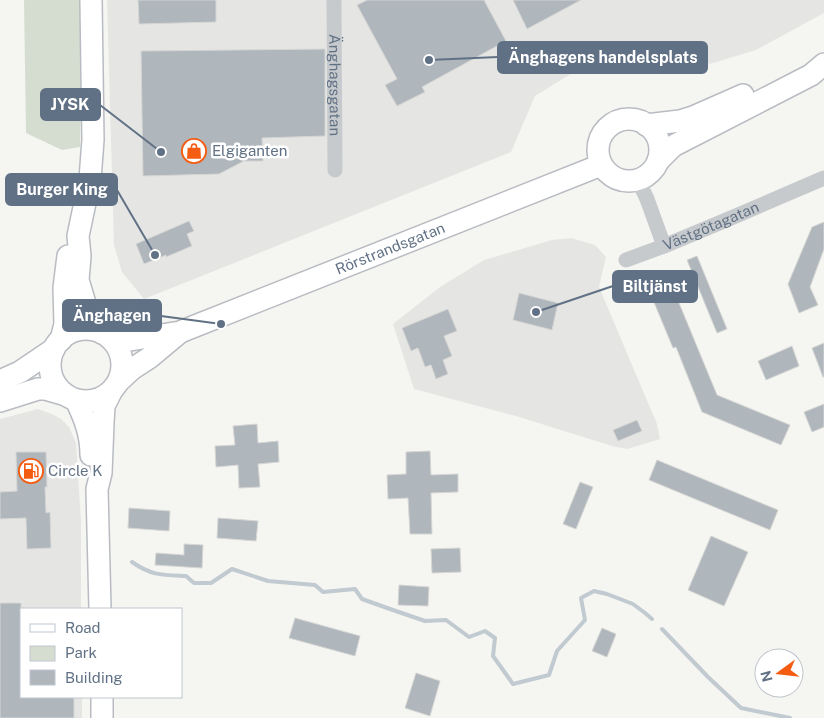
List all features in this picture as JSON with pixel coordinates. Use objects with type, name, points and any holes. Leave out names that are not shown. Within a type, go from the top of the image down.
[{"type":"main road","points":[[91,0],[93,140],[90,180],[78,236],[80,256],[78,280],[87,310],[106,336],[118,348],[122,359],[122,370],[104,406],[101,473],[97,489]]},
{"type":"main road","points":[[646,125],[680,121],[693,117],[741,96],[804,63],[824,56]]},
{"type":"main road","points":[[658,161],[659,141],[654,132],[637,120],[628,119],[611,124],[598,144],[601,165],[605,171],[616,179],[631,182],[638,180],[653,170],[658,161],[673,146],[811,75],[824,64]]},
{"type":"main road","name":"Rörstrandsgatan","points":[[106,336],[124,341],[180,332],[601,165]]},
{"type":"main road","points":[[78,236],[68,252],[63,302],[65,324],[50,363],[52,378],[56,385],[71,398],[87,424],[91,447],[92,472],[97,489],[100,608]]},
{"type":"main road","points":[[0,381],[20,372],[58,344],[68,334],[85,329],[94,330],[106,336]]},
{"type":"main road","name":"Rörstrandsgatan","points":[[115,386],[132,369],[149,358],[180,332]]},
{"type":"main road","points":[[0,401],[38,389],[45,389],[85,402],[94,401],[103,397],[115,386]]},
{"type":"main road","points":[[102,698],[102,718]]},
{"type":"street","name":"Änghagsgatan","points":[[334,0],[334,170]]},
{"type":"street","name":"Västgötagatan","points":[[638,180],[664,246],[824,178]]},
{"type":"street","points":[[626,260],[664,246]]},
{"type":"shaded area","points":[[107,0],[824,0],[824,13],[756,50],[710,64],[661,41],[621,43],[535,96],[511,152],[144,299],[122,272],[114,245]]},
{"type":"shaded area","points":[[571,238],[595,245],[606,257],[599,287],[657,424],[660,439],[627,449],[612,446],[516,416],[414,389],[393,324],[440,287],[484,260],[552,240]]},
{"type":"shaded area","points":[[38,409],[61,419],[69,427],[76,443],[81,521],[81,608],[20,608],[20,698],[82,698],[82,718],[0,718],[0,419]]},
{"type":"green space","points":[[24,0],[82,0],[80,147],[62,150],[26,133]]},
{"type":"building","points":[[138,0],[216,0],[216,22],[139,24]]},
{"type":"building","points":[[367,0],[484,0],[506,41],[422,87],[425,92],[397,106],[385,85],[397,79],[357,5]]},
{"type":"building","points":[[513,0],[581,0],[527,29]]},
{"type":"building","points":[[325,49],[325,136],[262,138],[263,161],[244,161],[219,174],[143,176],[141,51]]},
{"type":"building","points":[[189,221],[194,231],[187,234],[192,246],[144,264],[136,244]]},
{"type":"building","points":[[824,222],[824,249],[810,287],[818,305],[799,313],[788,284],[812,227]]},
{"type":"building","points":[[697,256],[727,329],[717,333],[687,260]]},
{"type":"building","points":[[672,286],[717,395],[790,425],[781,445],[702,412],[676,347],[673,348],[651,295]]},
{"type":"building","points":[[519,293],[558,303],[552,330],[513,320]]},
{"type":"building","points":[[448,309],[457,331],[444,336],[452,356],[443,360],[448,374],[436,379],[431,365],[425,367],[418,348],[411,351],[402,328]]},
{"type":"building","points":[[824,343],[824,377],[823,377],[812,348]]},
{"type":"building","points":[[792,346],[799,366],[766,380],[758,361]]},
{"type":"building","points":[[824,404],[824,427],[812,432],[804,412]]},
{"type":"building","points":[[637,420],[642,431],[618,441],[613,430]]},
{"type":"building","points":[[257,424],[258,443],[278,441],[279,462],[258,464],[260,487],[239,488],[238,465],[216,467],[215,446],[235,445],[233,426]]},
{"type":"building","points":[[430,451],[431,475],[458,474],[458,492],[431,493],[432,534],[410,534],[408,498],[388,499],[387,475],[406,474],[406,452]]},
{"type":"building","points":[[16,452],[46,452],[46,513],[50,512],[51,548],[27,549],[26,518],[0,519],[0,492],[17,491]]},
{"type":"building","points":[[657,460],[778,510],[770,530],[649,480]]},
{"type":"building","points":[[580,482],[593,487],[576,529],[563,524]]},
{"type":"building","points":[[129,508],[170,511],[169,531],[128,528]]},
{"type":"building","points":[[218,518],[258,521],[256,541],[217,538]]},
{"type":"building","points":[[711,536],[748,552],[724,606],[688,590]]},
{"type":"building","points":[[184,544],[203,545],[202,568],[155,565],[156,553],[184,555]]},
{"type":"building","points":[[460,548],[461,572],[432,573],[431,549]]},
{"type":"building","points":[[399,585],[429,587],[428,606],[398,605]]},
{"type":"building","points":[[0,603],[21,603],[20,698],[74,698],[74,718],[0,718]]},
{"type":"building","points":[[295,618],[360,636],[355,656],[289,638]]},
{"type":"building","points":[[602,628],[616,634],[607,657],[592,651]]},
{"type":"building","points":[[416,673],[440,681],[430,716],[405,708]]},
{"type":"waterway","points":[[132,562],[152,572],[164,575],[186,576],[194,583],[211,583],[232,569],[268,581],[315,585],[323,592],[355,589],[362,599],[425,621],[446,620],[469,637],[485,631],[495,638],[493,656],[513,684],[549,675],[557,651],[585,620],[581,598],[594,591],[633,604],[652,619]]},
{"type":"waterway","points":[[662,629],[741,708],[790,718]]},
{"type":"place","name":"Änghagens handelsplats","points":[[429,60]]},
{"type":"place","name":"Elgiganten","points":[[194,151]]},
{"type":"place","name":"JYSK","points":[[161,152]]},
{"type":"place","name":"Burger King","points":[[155,255]]},
{"type":"place","name":"Biltjänst","points":[[536,312]]},
{"type":"place","name":"Änghagen","points":[[221,324]]},
{"type":"place","name":"Circle K","points":[[31,471]]}]
